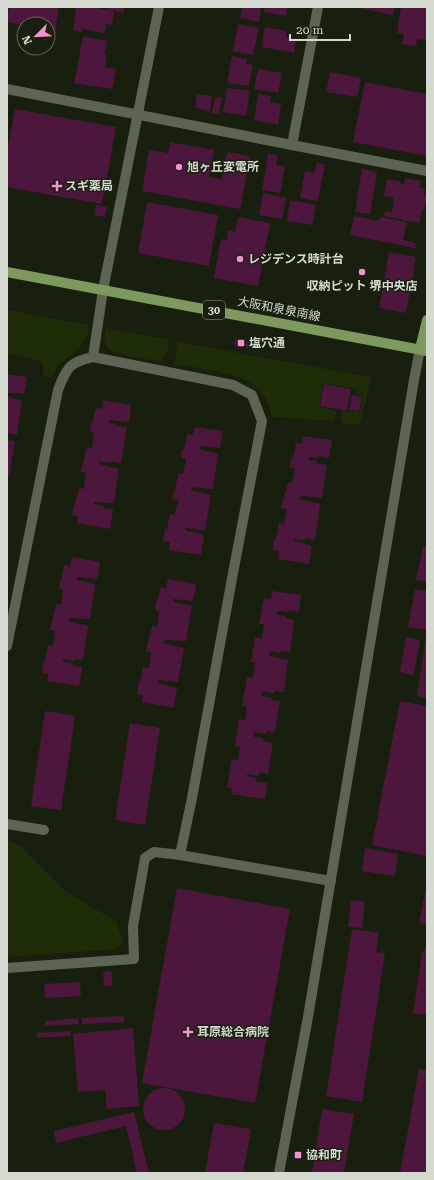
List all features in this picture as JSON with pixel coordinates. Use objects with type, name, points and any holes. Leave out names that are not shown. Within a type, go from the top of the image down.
[{"type":"main road","name":"大阪和泉泉南線","points":[[7,272],[424,350]]},
{"type":"main road","points":[[424,350],[427,320]]},
{"type":"street","points":[[93,357],[104,290],[158,7]]},
{"type":"street","points":[[292,146],[318,7]]},
{"type":"street","points":[[7,89],[292,146],[427,171]]},
{"type":"street","points":[[279,1173],[308,1017],[414,380],[424,350]]},
{"type":"street","points":[[7,646],[58,390],[66,370],[81,360],[93,357],[233,385],[252,394],[262,421],[192,798],[180,855]]},
{"type":"street","points":[[7,824],[44,830]]},
{"type":"street","points":[[7,968],[134,959],[133,926],[145,858],[154,852],[331,880]]},
{"type":"green space","points":[[7,310],[89,325],[87,336],[79,349],[58,365],[52,378],[43,376],[44,367],[41,361],[7,354]]},
{"type":"green space","points":[[106,328],[169,340],[167,352],[163,356],[162,362],[117,353],[106,345]]},
{"type":"green space","points":[[178,342],[371,377],[361,422],[357,425],[342,423],[340,420],[342,411],[360,412],[363,396],[357,395],[357,389],[323,383],[319,407],[337,411],[333,421],[274,417],[270,412],[262,393],[251,383],[230,374],[174,364]]},
{"type":"green space","points":[[7,840],[21,846],[66,892],[116,921],[123,943],[116,949],[7,957]]},
{"type":"building","points":[[9,7],[59,7],[56,25],[56,16],[16,16],[16,24],[7,22]]},
{"type":"building","points":[[76,7],[90,7],[114,11],[112,25],[106,24],[105,33],[82,29],[82,32],[73,30]]},
{"type":"building","points":[[100,7],[125,7],[123,13]]},
{"type":"building","points":[[242,7],[261,7],[259,22],[240,18]]},
{"type":"building","points":[[265,7],[288,7],[286,16],[264,12]]},
{"type":"building","points":[[354,7],[395,7],[393,15]]},
{"type":"building","points":[[401,7],[427,7],[427,40],[417,39],[416,46],[402,44],[404,34],[397,33]]},
{"type":"building","points":[[238,24],[259,28],[253,55],[233,51]]},
{"type":"building","points":[[265,27],[287,31],[286,37],[296,39],[294,53],[262,47]]},
{"type":"building","points":[[83,36],[107,41],[104,55],[107,55],[105,67],[116,69],[112,89],[74,83]]},
{"type":"building","points":[[232,56],[247,59],[246,64],[253,65],[249,86],[227,83]]},
{"type":"building","points":[[258,69],[282,73],[278,93],[254,89]]},
{"type":"building","points":[[330,72],[361,78],[357,97],[326,92]]},
{"type":"building","points":[[365,82],[427,94],[427,156],[353,142]]},
{"type":"building","points":[[227,88],[250,91],[246,116],[223,112]]},
{"type":"building","points":[[197,94],[212,96],[210,111],[195,108]]},
{"type":"building","points":[[258,94],[271,96],[270,102],[281,104],[278,125],[254,120]]},
{"type":"building","points":[[215,97],[222,98],[219,114],[212,113]]},
{"type":"building","points":[[15,109],[116,127],[102,204],[7,187],[7,153]]},
{"type":"building","name":"旭ヶ丘変電所","points":[[170,142],[214,150],[209,177],[222,179],[227,152],[250,156],[240,209],[142,191],[149,150],[168,153]]},
{"type":"building","points":[[268,154],[278,155],[276,165],[285,166],[280,193],[262,190]]},
{"type":"building","points":[[316,163],[325,164],[318,201],[300,198],[305,171],[315,173]]},
{"type":"building","points":[[362,169],[377,172],[370,214],[355,212]]},
{"type":"building","points":[[405,178],[421,181],[420,188],[425,189],[424,195],[427,196],[419,223],[384,216],[385,211],[392,212],[394,197],[384,196],[387,179],[400,181],[400,183],[404,184]]},
{"type":"building","points":[[263,193],[286,198],[282,219],[259,215]]},
{"type":"building","points":[[290,200],[316,205],[312,225],[287,221]]},
{"type":"building","points":[[147,202],[218,215],[209,266],[138,253]]},
{"type":"building","points":[[96,205],[107,207],[105,217],[94,215]]},
{"type":"building","points":[[354,216],[379,221],[380,217],[407,222],[403,240],[416,243],[415,248],[350,235]]},
{"type":"building","name":"レジデンス時計台","points":[[238,217],[270,223],[258,286],[214,278],[221,239],[227,240],[228,230],[235,232]]},
{"type":"building","points":[[389,252],[416,257],[406,313],[379,308]]},
{"type":"building","points":[[235,339],[251,343],[250,348],[234,345]]},
{"type":"building","points":[[7,374],[27,377],[24,394],[7,393]]},
{"type":"building","points":[[324,384],[351,389],[347,411],[320,406]]},
{"type":"building","points":[[352,395],[362,397],[359,411],[349,410]]},
{"type":"building","points":[[7,396],[22,400],[17,435],[7,433]]},
{"type":"building","points":[[103,400],[131,405],[129,422],[109,420],[109,423],[116,424],[116,426],[127,427],[121,463],[100,461],[99,464],[119,469],[114,503],[94,502],[93,504],[104,506],[104,508],[113,509],[110,529],[77,523],[78,516],[72,515],[79,488],[84,489],[86,473],[81,472],[87,447],[92,448],[94,432],[90,431],[91,423],[92,424],[96,408],[102,409]]},
{"type":"building","points":[[195,427],[223,431],[220,448],[200,446],[200,449],[218,454],[213,489],[191,487],[191,490],[211,495],[205,530],[185,528],[185,530],[204,535],[201,555],[169,550],[170,542],[163,541],[170,514],[175,515],[178,500],[172,499],[179,473],[183,474],[186,459],[181,458],[182,450],[184,450],[187,434],[193,435]]},
{"type":"building","points":[[303,436],[332,440],[329,458],[319,456],[319,458],[309,457],[309,460],[327,465],[322,498],[300,496],[299,499],[320,504],[315,540],[306,538],[306,540],[293,539],[293,541],[312,546],[309,564],[278,559],[279,551],[273,550],[274,539],[276,539],[279,523],[284,524],[287,509],[281,508],[288,483],[292,483],[295,468],[290,467],[291,459],[293,459],[296,443],[302,444]]},
{"type":"building","points":[[7,440],[15,441],[9,476],[7,476]]},
{"type":"building","points":[[423,546],[427,547],[427,582],[416,580]]},
{"type":"building","points":[[72,557],[100,562],[97,579],[78,577],[77,580],[95,584],[90,619],[69,618],[68,621],[88,626],[83,660],[75,659],[75,661],[63,659],[63,662],[73,663],[73,666],[82,667],[79,686],[47,681],[48,674],[42,673],[48,645],[53,646],[55,631],[50,630],[56,604],[61,605],[63,590],[59,589],[64,565],[70,566]]},
{"type":"building","points":[[168,579],[196,584],[193,601],[173,599],[173,602],[192,606],[186,641],[164,640],[163,643],[184,648],[178,682],[158,680],[158,683],[177,688],[174,708],[142,702],[143,695],[137,694],[143,667],[149,668],[151,652],[146,651],[152,626],[157,627],[159,611],[155,610],[156,602],[161,587],[166,588]]},
{"type":"building","points":[[415,589],[427,591],[427,630],[408,627]]},
{"type":"building","points":[[272,591],[301,595],[299,612],[289,610],[288,612],[277,611],[277,615],[285,616],[285,618],[294,620],[290,652],[281,651],[281,653],[269,651],[269,656],[288,660],[284,692],[274,691],[274,693],[262,691],[261,696],[272,698],[271,700],[280,701],[275,732],[267,731],[266,734],[254,732],[254,737],[263,738],[263,741],[273,743],[268,774],[260,772],[259,776],[247,774],[247,776],[256,778],[255,781],[267,783],[265,799],[231,794],[232,788],[227,787],[232,759],[238,761],[240,747],[235,746],[239,719],[245,720],[247,707],[242,706],[247,677],[253,678],[255,663],[251,662],[255,637],[262,639],[264,624],[259,624],[264,598],[271,599]]},
{"type":"building","points":[[427,636],[427,698],[417,696]]},
{"type":"building","points":[[406,637],[420,640],[414,675],[400,672]]},
{"type":"building","points":[[400,701],[427,706],[427,856],[372,845]]},
{"type":"building","points":[[45,711],[75,716],[61,810],[31,806]]},
{"type":"building","points":[[130,723],[160,728],[145,825],[115,820]]},
{"type":"building","points":[[365,848],[398,854],[395,876],[362,871]]},
{"type":"building","points":[[426,887],[427,888],[427,924],[419,923]]},
{"type":"building","points":[[177,888],[290,909],[255,1103],[142,1083]]},
{"type":"building","points":[[351,900],[365,901],[362,928],[348,927]]},
{"type":"building","points":[[352,929],[379,933],[376,952],[385,953],[362,1102],[326,1096]]},
{"type":"building","points":[[427,946],[427,1015],[413,1013],[422,953]]},
{"type":"building","points":[[111,971],[113,986],[104,986],[103,972]]},
{"type":"building","points":[[80,982],[81,996],[45,998],[44,984]]},
{"type":"building","points":[[124,1016],[124,1022],[82,1024],[82,1018]]},
{"type":"building","points":[[78,1018],[78,1024],[45,1026],[45,1021]]},
{"type":"building","points":[[133,1028],[139,1106],[107,1109],[105,1090],[78,1092],[73,1034]]},
{"type":"building","points":[[71,1031],[71,1036],[37,1038],[37,1033]]},
{"type":"building","points":[[419,1069],[427,1070],[427,1173],[400,1173]]},
{"type":"building","points":[[160,1088],[168,1088],[176,1091],[182,1097],[185,1109],[182,1121],[176,1127],[168,1130],[160,1130],[152,1127],[146,1121],[143,1113],[143,1105],[146,1097],[152,1091]]},
{"type":"building","points":[[322,1109],[354,1114],[344,1173],[312,1173]]},
{"type":"building","points":[[134,1112],[149,1173],[137,1173],[126,1126],[56,1143],[54,1131]]},
{"type":"building","points":[[214,1123],[251,1129],[243,1173],[205,1173]]},
{"type":"place","name":"旭ヶ丘変電所","points":[[179,167]]},
{"type":"place","name":"スギ薬局","points":[[57,186]]},
{"type":"place","name":"レジデンス時計台","points":[[240,259]]},
{"type":"place","name":"収納ピット 堺中央店","points":[[362,272]]},
{"type":"place","name":"塩穴通","points":[[241,343]]},
{"type":"place","name":"耳原総合病院","points":[[188,1032]]},
{"type":"place","name":"協和町","points":[[298,1155]]}]
